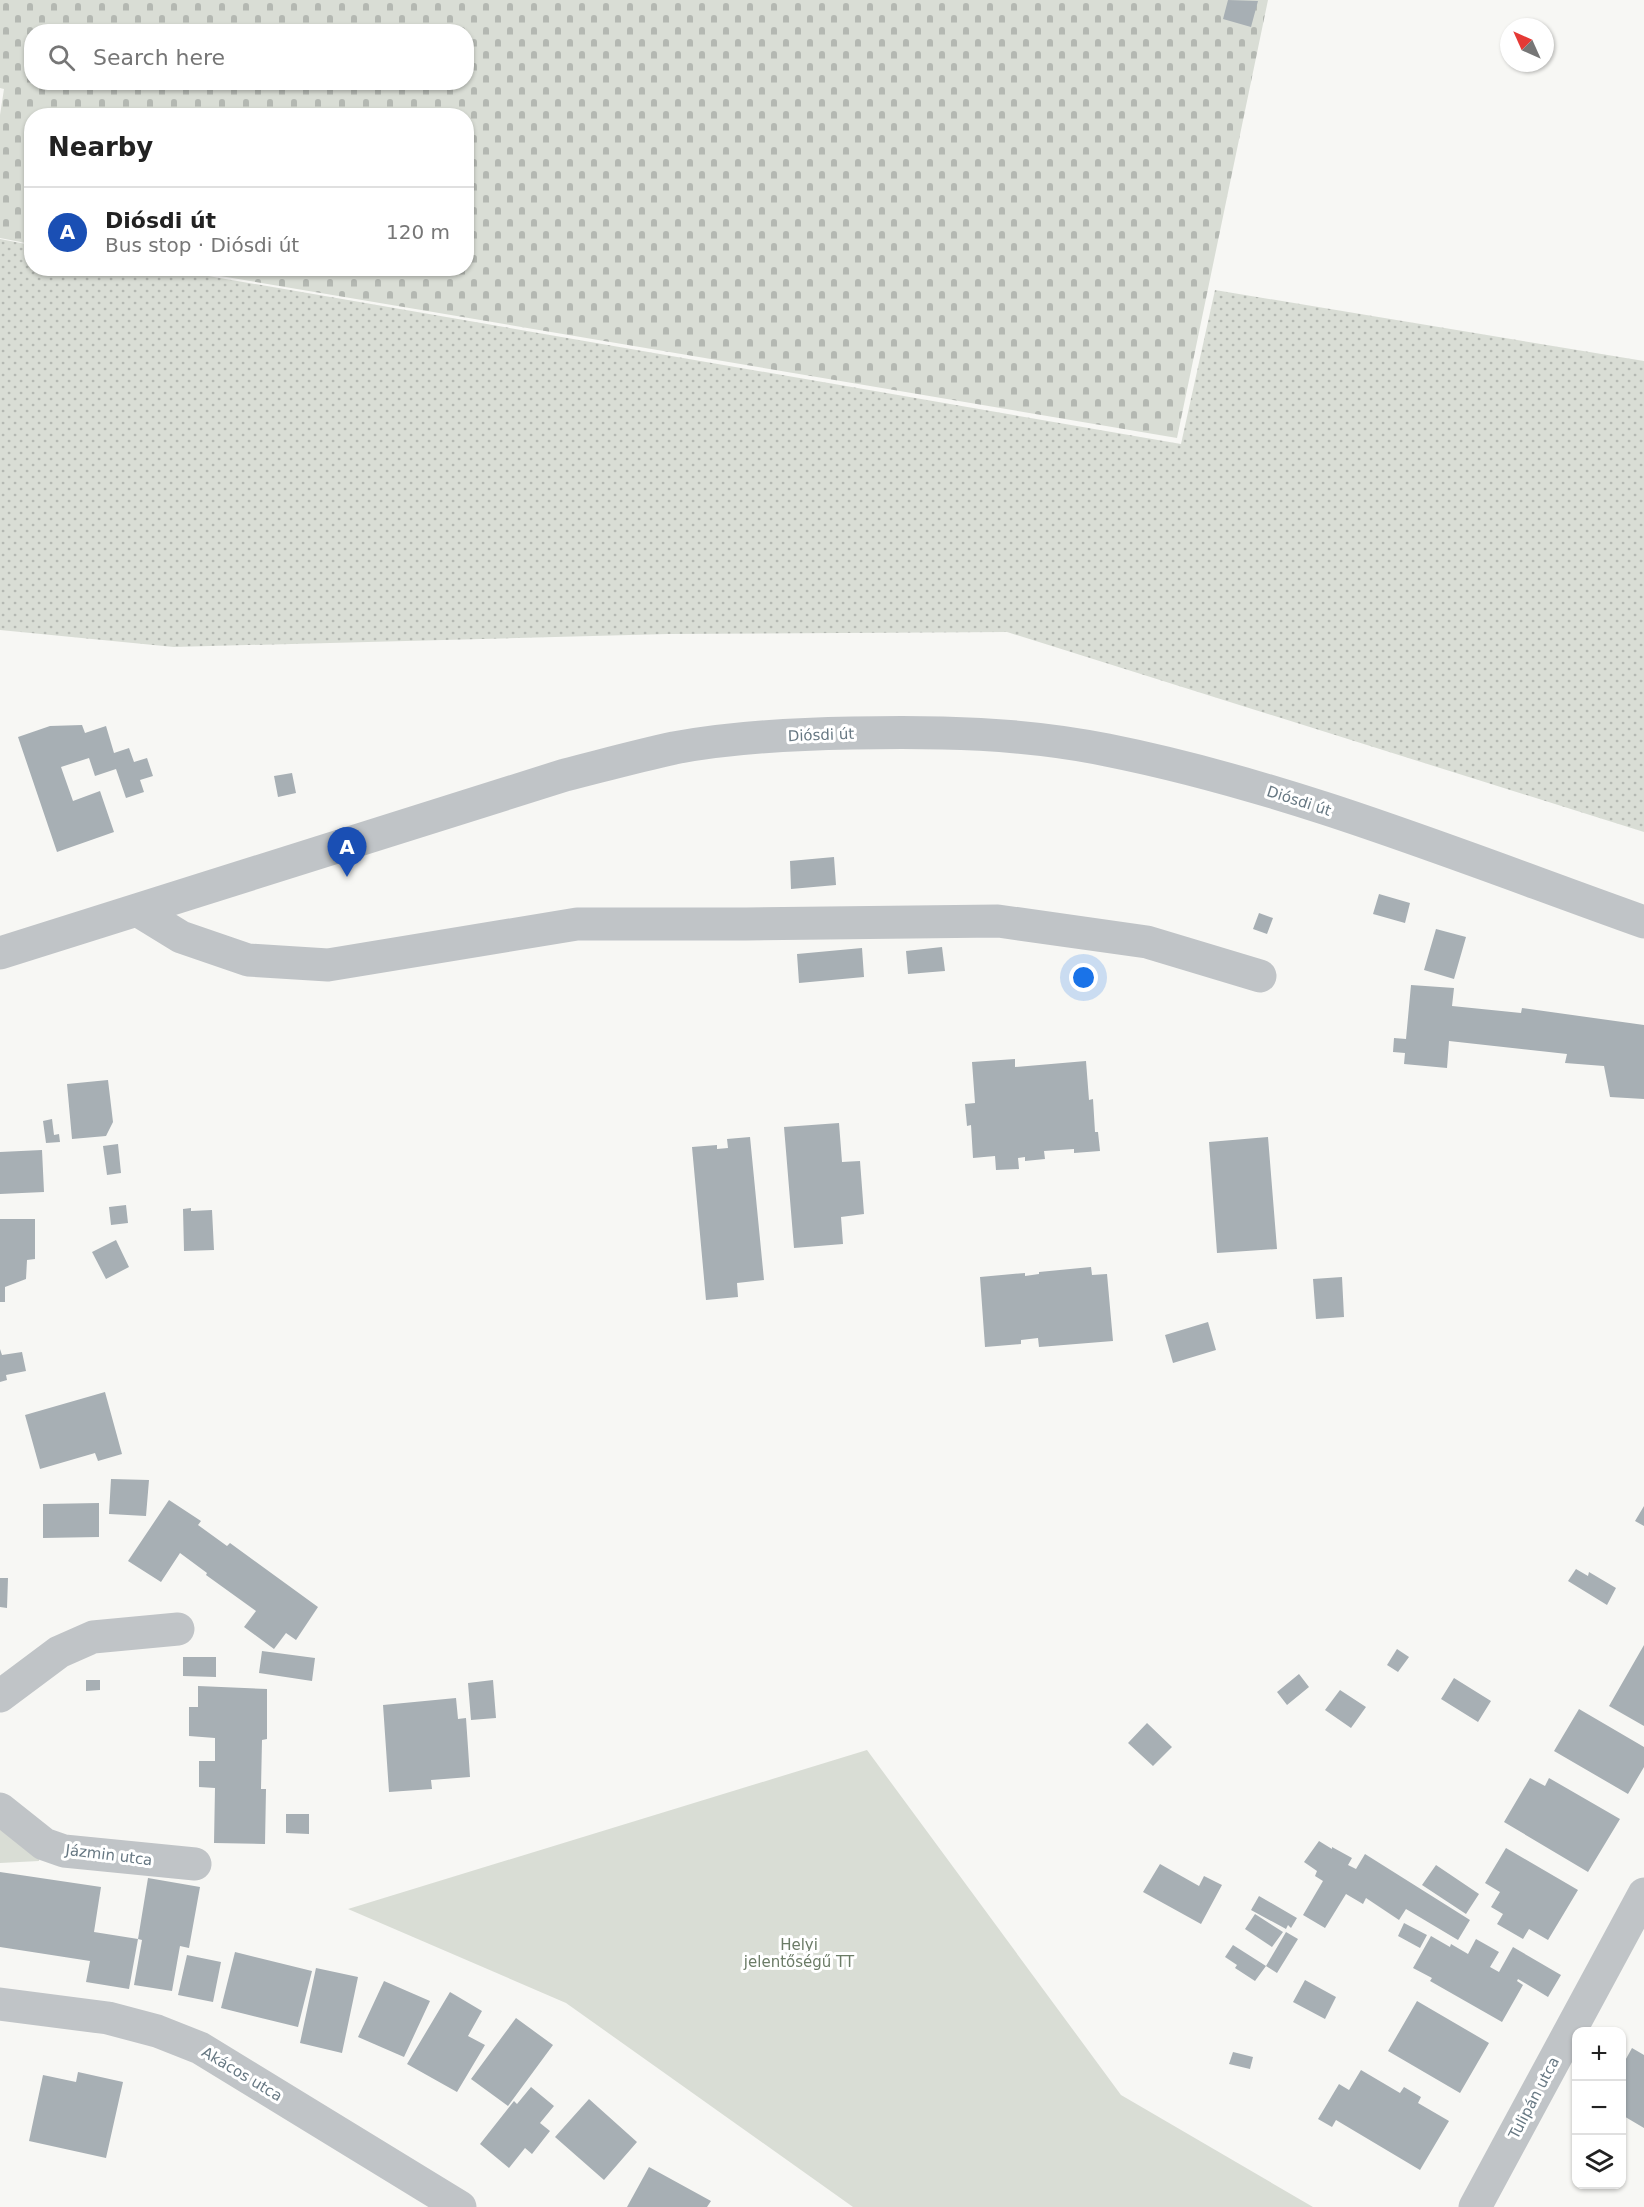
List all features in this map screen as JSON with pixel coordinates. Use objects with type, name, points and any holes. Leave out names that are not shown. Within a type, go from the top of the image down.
[{"type":"street","name":"Diósdi út","points":[[0,953],[566,775],[654,753],[736,740],[809,734],[891,732],[1027,739],[1105,750],[1188,768],[1264,789],[1644,922]]},
{"type":"street","points":[[137,910],[181,937],[248,960],[328,965],[577,924],[998,921],[1147,942],[1260,976]]},
{"type":"street","points":[[0,1696],[59,1652],[93,1637],[178,1629]]},
{"type":"street","name":"Jázmin utca","points":[[0,1809],[44,1844],[64,1851],[195,1864]]},
{"type":"street","name":"Tulipán utca","points":[[1475,2207],[1644,1894]]},
{"type":"street","name":"Akácos utca","points":[[0,2004],[108,2018],[157,2031],[200,2048],[460,2207]]},
{"type":"green space","points":[[0,0],[1268,0],[1177,438],[220,276],[474,276],[474,108],[24,108],[24,243],[0,238],[0,115],[4,89],[0,88]]},
{"type":"green space","points":[[0,239],[24,244],[24,276],[209,276],[1181,444],[1215,290],[1644,361],[1644,832],[1007,632],[668,634],[174,647],[0,630]]},
{"type":"green space","name":"Helyi jelentőségű TT","points":[[867,1750],[1121,2095],[1313,2207],[853,2207],[566,2003],[348,1909]]},
{"type":"green space","points":[[0,1826],[39,1856],[39,1861],[0,1863]]},
{"type":"building","points":[[1228,0],[1258,1],[1251,27],[1223,19]]},
{"type":"building","points":[[82,725],[85,733],[106,726],[114,753],[129,748],[134,762],[147,758],[153,776],[140,780],[144,792],[126,798],[116,769],[95,776],[89,758],[61,767],[73,801],[100,791],[114,832],[57,852],[18,737],[50,726]]},
{"type":"building","points":[[292,773],[296,793],[278,797],[274,776]]},
{"type":"building","points":[[834,857],[836,885],[791,889],[790,861]]},
{"type":"building","points":[[1379,894],[1410,903],[1405,923],[1373,914]]},
{"type":"building","points":[[1259,913],[1273,918],[1267,934],[1253,929]]},
{"type":"building","points":[[1436,929],[1466,937],[1454,979],[1424,970]]},
{"type":"building","points":[[942,947],[945,971],[908,974],[906,951]]},
{"type":"building","points":[[862,948],[864,977],[799,983],[797,954]]},
{"type":"building","points":[[1411,985],[1454,988],[1452,1006],[1521,1013],[1522,1008],[1644,1025],[1644,1099],[1610,1097],[1604,1066],[1565,1063],[1567,1054],[1449,1041],[1447,1068],[1404,1064],[1405,1053],[1393,1052],[1394,1038],[1406,1039]]},
{"type":"building","points":[[1015,1059],[1015,1067],[1086,1061],[1089,1100],[1093,1099],[1095,1132],[1098,1132],[1100,1151],[1074,1153],[1074,1149],[1044,1151],[1045,1159],[1025,1161],[1025,1157],[1018,1158],[1019,1169],[996,1170],[995,1156],[973,1158],[971,1125],[967,1126],[965,1104],[975,1103],[972,1062]]},
{"type":"building","points":[[108,1080],[113,1122],[106,1136],[72,1139],[67,1084]]},
{"type":"building","points":[[52,1119],[54,1135],[59,1134],[60,1142],[46,1143],[43,1121]]},
{"type":"building","points":[[839,1123],[842,1162],[860,1161],[864,1214],[841,1217],[843,1244],[794,1248],[784,1127]]},
{"type":"building","points":[[750,1137],[764,1280],[737,1283],[738,1297],[706,1300],[692,1147],[717,1145],[717,1149],[728,1148],[727,1139]]},
{"type":"building","points":[[1268,1137],[1277,1249],[1217,1253],[1209,1142]]},
{"type":"building","points":[[118,1144],[121,1173],[107,1175],[103,1146]]},
{"type":"building","points":[[42,1150],[44,1192],[0,1194],[0,1152]]},
{"type":"building","points":[[126,1205],[128,1223],[111,1225],[109,1207]]},
{"type":"building","points":[[191,1208],[191,1211],[212,1210],[214,1250],[184,1251],[183,1209]]},
{"type":"building","points":[[0,1219],[35,1219],[35,1259],[27,1260],[26,1279],[5,1287],[5,1302],[0,1302]]},
{"type":"building","points":[[116,1240],[129,1267],[106,1279],[92,1252]]},
{"type":"building","points":[[1091,1267],[1092,1275],[1107,1274],[1113,1341],[1039,1347],[1038,1338],[1021,1340],[1021,1344],[985,1347],[980,1277],[1025,1273],[1025,1276],[1039,1274],[1039,1272]]},
{"type":"building","points":[[1342,1277],[1344,1317],[1316,1319],[1313,1279]]},
{"type":"building","points":[[1208,1322],[1216,1350],[1173,1363],[1165,1335]]},
{"type":"building","points":[[0,1349],[2,1355],[22,1352],[26,1371],[6,1375],[7,1380],[0,1382]]},
{"type":"building","points":[[105,1392],[122,1454],[98,1461],[95,1453],[40,1469],[25,1415]]},
{"type":"building","points":[[111,1479],[149,1480],[146,1516],[109,1514]]},
{"type":"building","points":[[169,1500],[201,1521],[198,1525],[227,1546],[230,1543],[318,1607],[296,1640],[286,1633],[274,1649],[244,1627],[256,1611],[180,1553],[161,1582],[128,1561]]},
{"type":"building","points":[[99,1503],[99,1537],[43,1538],[43,1504]]},
{"type":"building","points":[[1644,1506],[1644,1526],[1635,1521]]},
{"type":"building","points":[[1576,1569],[1588,1576],[1589,1572],[1616,1588],[1607,1605],[1568,1581]]},
{"type":"building","points":[[0,1578],[8,1578],[7,1608],[0,1607]]},
{"type":"building","points":[[1644,1645],[1644,1726],[1609,1706]]},
{"type":"building","points":[[1397,1649],[1409,1657],[1398,1672],[1387,1665]]},
{"type":"building","points":[[262,1651],[315,1658],[312,1681],[259,1673]]},
{"type":"building","points":[[183,1657],[216,1657],[216,1677],[183,1676]]},
{"type":"building","points":[[1299,1674],[1309,1687],[1287,1705],[1277,1692]]},
{"type":"building","points":[[1454,1678],[1491,1701],[1478,1722],[1441,1699]]},
{"type":"building","points":[[86,1680],[100,1680],[100,1690],[86,1691]]},
{"type":"building","points":[[493,1680],[496,1718],[471,1720],[468,1683]]},
{"type":"building","points":[[198,1686],[267,1689],[267,1739],[262,1740],[261,1789],[266,1789],[265,1844],[214,1843],[215,1788],[199,1787],[199,1761],[215,1761],[215,1738],[189,1736],[189,1707],[198,1707]]},
{"type":"building","points":[[1340,1690],[1366,1707],[1351,1728],[1325,1710]]},
{"type":"building","points":[[456,1698],[458,1719],[466,1718],[470,1777],[431,1780],[432,1789],[389,1792],[383,1705]]},
{"type":"building","points":[[1579,1709],[1644,1747],[1644,1767],[1628,1794],[1554,1751]]},
{"type":"building","points":[[1147,1723],[1172,1747],[1153,1766],[1128,1743]]},
{"type":"building","points":[[1530,1778],[1545,1786],[1549,1778],[1620,1819],[1588,1872],[1504,1822]]},
{"type":"building","points":[[286,1814],[309,1814],[309,1834],[286,1833]]},
{"type":"building","points":[[1319,1841],[1352,1858],[1348,1865],[1356,1869],[1365,1854],[1470,1920],[1458,1940],[1406,1909],[1399,1920],[1366,1898],[1363,1904],[1346,1894],[1325,1928],[1303,1915],[1323,1881],[1315,1876],[1317,1871],[1304,1862]]},
{"type":"building","points":[[1506,1848],[1578,1890],[1548,1940],[1529,1929],[1523,1939],[1497,1924],[1503,1914],[1491,1907],[1500,1892],[1485,1883]]},
{"type":"building","points":[[1160,1864],[1199,1886],[1204,1876],[1222,1885],[1201,1924],[1143,1892]]},
{"type":"building","points":[[1436,1865],[1479,1894],[1466,1914],[1422,1885]]},
{"type":"building","points":[[0,1872],[101,1887],[94,1932],[138,1939],[129,1989],[86,1982],[90,1961],[0,1947]]},
{"type":"building","points":[[148,1878],[200,1887],[189,1948],[180,1946],[172,1991],[134,1985],[142,1940],[138,1939]]},
{"type":"building","points":[[1259,1896],[1297,1918],[1291,1928],[1288,1925],[1286,1929],[1251,1910]]},
{"type":"building","points":[[1255,1914],[1283,1932],[1272,1947],[1245,1929]]},
{"type":"building","points":[[1404,1923],[1427,1935],[1420,1948],[1398,1936]]},
{"type":"building","points":[[1286,1932],[1298,1939],[1277,1973],[1266,1966]]},
{"type":"building","points":[[1431,1936],[1468,1954],[1476,1939],[1499,1952],[1490,1967],[1499,1972],[1513,1947],[1561,1975],[1548,1997],[1518,1979],[1517,1981],[1523,1985],[1502,2022],[1430,1981],[1432,1978],[1413,1968]]},
{"type":"building","points":[[1233,1945],[1266,1966],[1255,1981],[1235,1968],[1237,1965],[1225,1957]]},
{"type":"building","points":[[235,1952],[312,1971],[298,2027],[221,2008]]},
{"type":"building","points":[[187,1955],[221,1962],[213,2002],[178,1995]]},
{"type":"building","points":[[316,1968],[358,1977],[342,2053],[300,2043]]},
{"type":"building","points":[[1305,1980],[1336,1997],[1325,2019],[1293,2002]]},
{"type":"building","points":[[384,1981],[430,2001],[404,2057],[358,2037]]},
{"type":"building","points":[[450,1992],[482,2011],[468,2036],[485,2045],[457,2092],[407,2064]]},
{"type":"building","points":[[1417,2001],[1489,2043],[1460,2093],[1388,2051]]},
{"type":"building","points":[[516,2018],[553,2045],[508,2106],[471,2079]]},
{"type":"building","points":[[1632,2048],[1644,2055],[1644,2128],[1626,2117],[1626,2059]]},
{"type":"building","points":[[1233,2052],[1253,2057],[1250,2069],[1229,2064]]},
{"type":"building","points":[[1361,2070],[1400,2093],[1404,2087],[1421,2097],[1418,2103],[1449,2121],[1420,2170],[1336,2120],[1332,2127],[1318,2119],[1339,2084],[1349,2090]]},
{"type":"building","points":[[78,2072],[123,2082],[106,2158],[29,2141],[43,2075],[76,2082]]},
{"type":"building","points":[[531,2087],[554,2106],[540,2123],[550,2131],[532,2154],[525,2148],[509,2168],[480,2144],[514,2101],[517,2104]]},
{"type":"building","points":[[589,2099],[637,2142],[604,2180],[555,2137]]},
{"type":"building","points":[[649,2167],[711,2201],[707,2207],[627,2207]]},
{"type":"place","name":"Diósdi út","points":[[347,877]]}]
